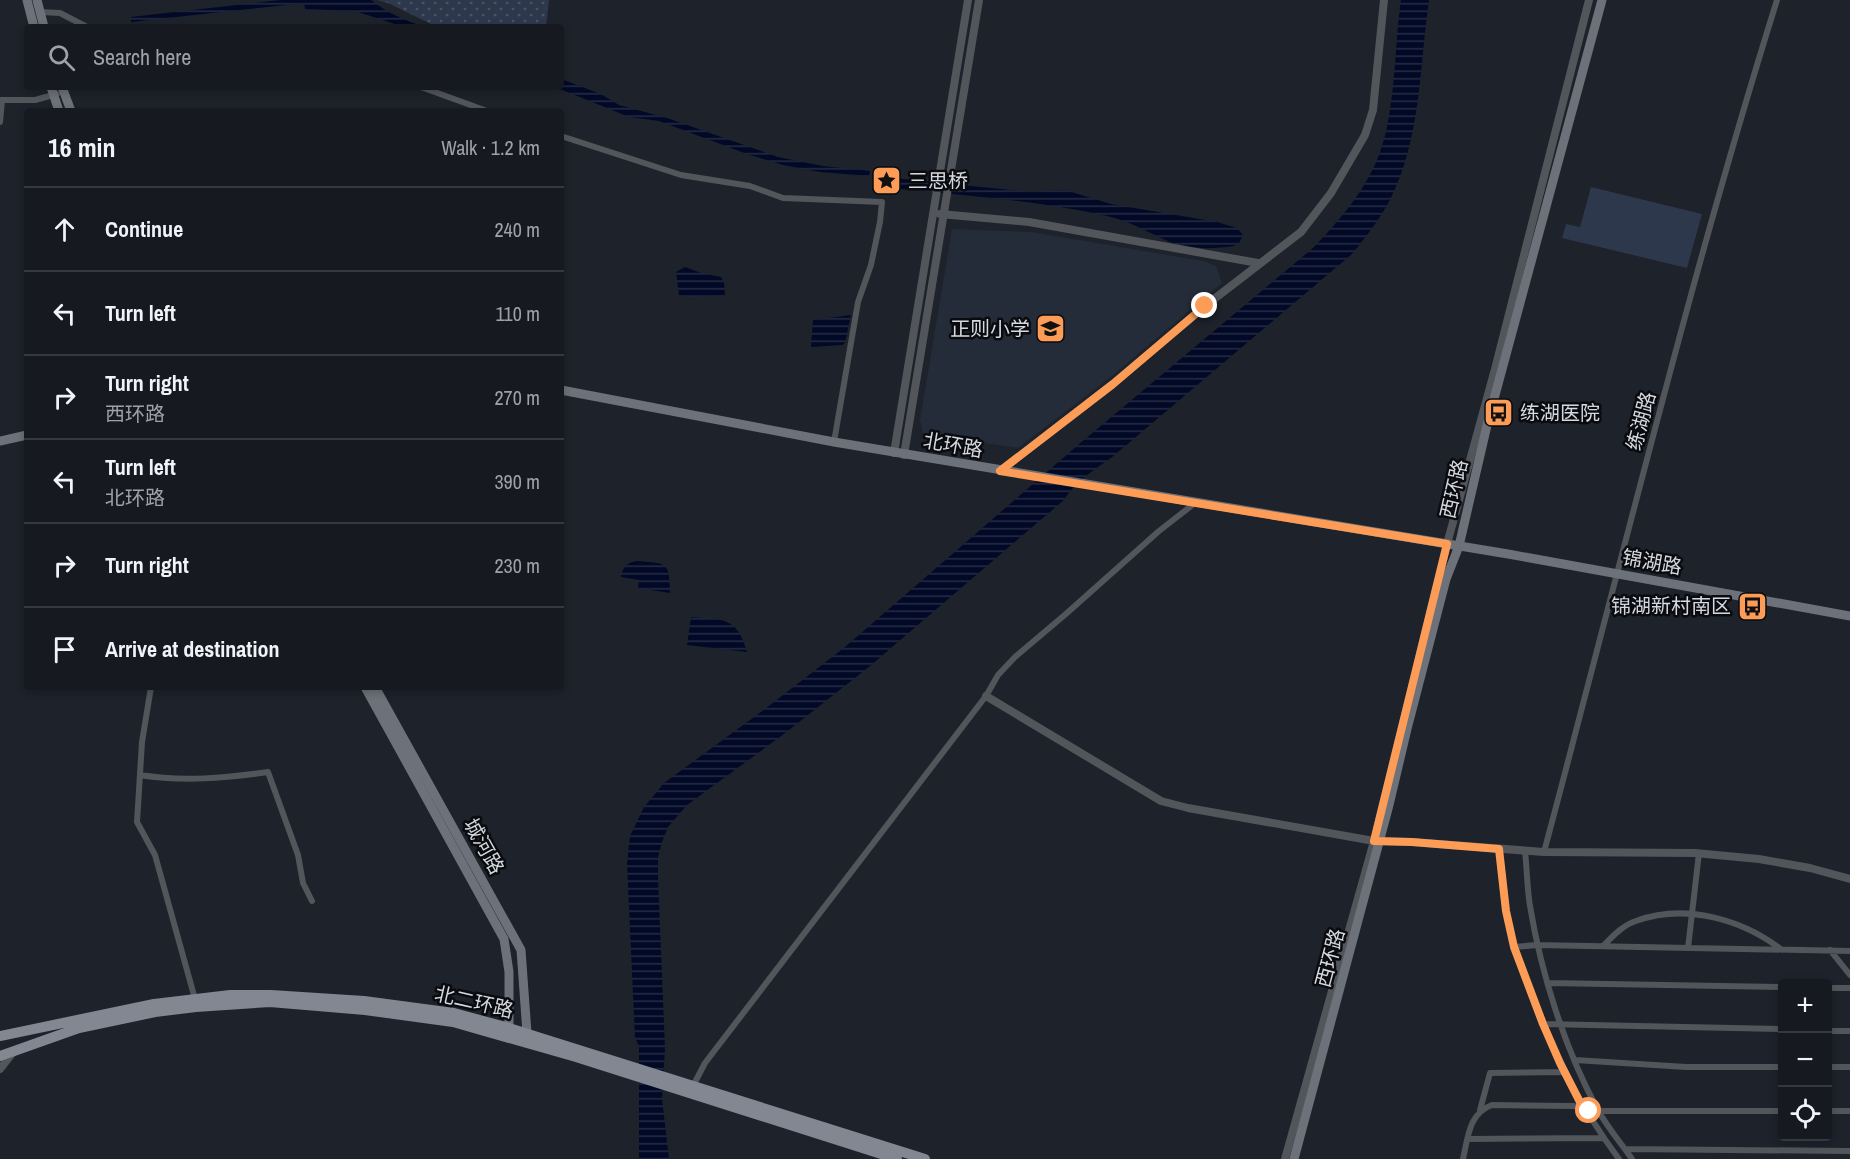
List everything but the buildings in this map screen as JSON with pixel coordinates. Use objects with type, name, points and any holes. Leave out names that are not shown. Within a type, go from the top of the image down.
[{"type":"main road","points":[[27,0],[33,24]]},
{"type":"main road","points":[[38,0],[44,24]]},
{"type":"main road","name":"西环路","points":[[1294,1159],[1443,591],[1459,546],[1488,421],[1602,0]]},
{"type":"main road","points":[[63,90],[70,108]]},
{"type":"main road","points":[[52,91],[58,108]]},
{"type":"main road","name":"北环路","points":[[564,391],[899,454],[1447,544]]},
{"type":"main road","points":[[0,441],[24,436]]},
{"type":"main road","name":"锦湖路","points":[[1447,544],[1850,616]]},
{"type":"main road","name":"城河路","points":[[367,690],[504,939],[509,972],[508,1028]]},
{"type":"main road","name":"城河路","points":[[377,690],[522,950],[527,1033]]},
{"type":"main road","name":"北二环路","points":[[0,1035],[154,1004],[230,995],[271,995],[364,1001],[454,1013],[527,1033],[630,1070]]},
{"type":"main road","name":"北二环路","points":[[0,1056],[79,1028],[155,1012],[270,1002],[364,1010],[453,1022],[630,1070],[897,1159]]},
{"type":"main road","name":"北二环路","points":[[678,1085],[693,1086],[924,1159]]},
{"type":"street","points":[[899,454],[932,213],[968,0]]},
{"type":"street","points":[[899,454],[946,199],[979,0]]},
{"type":"street","points":[[1000,471],[1113,384],[1258,263],[1301,232],[1331,193],[1365,135],[1373,110],[1384,0]]},
{"type":"street","name":"西环路","points":[[1285,1159],[1377,841],[1447,544],[1495,369],[1589,0]]},
{"type":"street","name":"练湖路","points":[[1544,852],[1657,422],[1776,0]]},
{"type":"street","points":[[40,12],[60,13],[84,24]]},
{"type":"street","points":[[0,122],[1,100],[35,100],[52,91],[63,90]]},
{"type":"street","points":[[429,90],[479,108]]},
{"type":"street","points":[[564,137],[681,175],[750,186],[783,198],[882,202],[871,265],[858,302],[834,442]]},
{"type":"street","points":[[932,213],[1029,222],[1258,263]]},
{"type":"street","points":[[693,1086],[705,1063],[986,696],[998,675],[1015,657],[1195,502]]},
{"type":"street","points":[[151,690],[142,742],[137,822],[155,855],[195,999]]},
{"type":"street","points":[[986,696],[1161,801],[1257,821],[1377,841],[1544,852],[1699,853],[1759,859],[1810,868],[1850,879]]},
{"type":"street","points":[[140,775],[170,779],[199,779],[268,772],[298,855],[303,883],[312,900]]},
{"type":"street","points":[[1499,849],[1506,911],[1514,947],[1543,1024],[1583,1108],[1619,1159]]},
{"type":"street","points":[[1525,851],[1529,903],[1537,945],[1561,1024],[1575,1062],[1598,1111],[1632,1159]]},
{"type":"street","points":[[1688,948],[1699,853]]},
{"type":"street","points":[[1603,946],[1635,921],[1654,916],[1691,914],[1722,919],[1740,925],[1782,950]]},
{"type":"street","points":[[1514,947],[1537,945],[1850,951]]},
{"type":"street","points":[[1830,950],[1850,975]]},
{"type":"street","points":[[1548,983],[1778,987]]},
{"type":"street","points":[[1832,987],[1850,988]]},
{"type":"street","points":[[1543,1024],[1778,1029]]},
{"type":"street","points":[[1832,1030],[1850,1031]]},
{"type":"street","points":[[0,1069],[14,1051]]},
{"type":"street","points":[[1560,1063],[1778,1067]]},
{"type":"street","points":[[1832,1067],[1850,1067]]},
{"type":"street","points":[[1480,1110],[1490,1073],[1564,1072]]},
{"type":"street","points":[[1464,1159],[1475,1116],[1480,1110],[1492,1104],[1583,1108],[1589,1111],[1778,1111]]},
{"type":"street","points":[[1832,1111],[1850,1112]]},
{"type":"street","points":[[1468,1139],[1604,1138]]},
{"type":"street","points":[[1625,1149],[1850,1151]]},
{"type":"shaded area","points":[[280,0],[371,0],[416,24],[395,24],[355,11],[305,9],[304,3],[131,22],[131,17]]},
{"type":"shaded area","points":[[377,0],[549,0],[546,24],[431,24]]},
{"type":"shaded area","points":[[1401,0],[1429,0],[1415,120],[1404,167],[1391,198],[1376,223],[1352,254],[1111,458],[1085,476],[1064,500],[870,666],[784,734],[687,805],[668,827],[658,857],[658,878],[665,1048],[662,1099],[669,1159],[639,1159],[639,1046],[635,1038],[627,864],[630,836],[644,807],[664,783],[845,647],[1078,445],[1313,248],[1359,193],[1379,155],[1385,138],[1392,99]]},
{"type":"shaded area","points":[[564,80],[601,94],[619,105],[667,118],[778,157],[823,166],[870,171],[869,176],[820,172],[783,165],[659,121],[629,117],[562,90]]},
{"type":"shaded area","points":[[894,178],[1029,192],[1065,190],[1111,204],[1217,222],[1237,228],[1243,235],[1239,243],[1234,246],[1194,248],[1170,242],[1132,224],[1107,216],[1027,202],[892,188]]},
{"type":"shaded area","points":[[1591,187],[1702,214],[1687,268],[1562,238],[1566,224],[1580,227]]},
{"type":"shaded area","name":"正则小学","points":[[952,229],[1031,232],[1204,261],[1216,266],[1222,283],[1112,376],[1018,448],[923,434],[920,420]]},
{"type":"shaded area","points":[[685,267],[721,277],[724,282],[725,295],[693,297],[679,295],[676,272]]},
{"type":"shaded area","points":[[851,315],[845,343],[811,347],[813,320]]},
{"type":"shaded area","points":[[638,561],[665,566],[669,575],[670,593],[638,588],[639,580],[621,577],[626,566]]},
{"type":"shaded area","points":[[691,617],[727,622],[739,632],[747,652],[687,645]]},
{"type":"place","name":"三思桥","points":[[887,181]]},
{"type":"place","name":"正则小学","points":[[1051,329]]},
{"type":"place","name":"练湖医院","points":[[1499,413]]},
{"type":"place","name":"锦湖新村南区","points":[[1752,606]]},
{"type":"route","points":[[1205,306],[1113,384],[1000,471],[1447,544],[1374,841],[1499,849],[1506,911],[1514,947],[1560,1063],[1583,1108],[1589,1111]]}]
